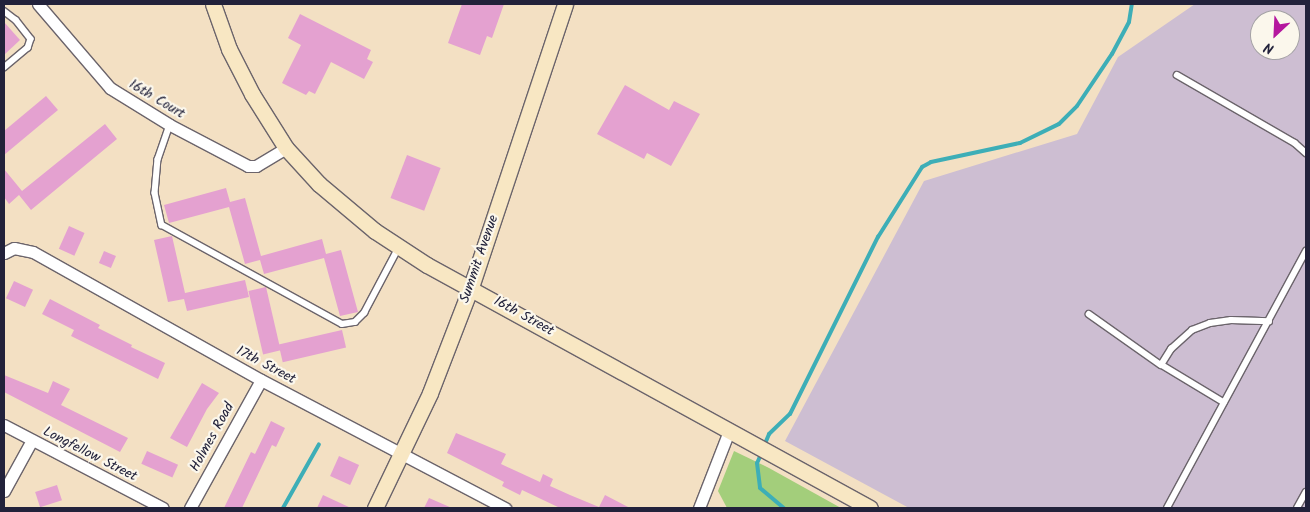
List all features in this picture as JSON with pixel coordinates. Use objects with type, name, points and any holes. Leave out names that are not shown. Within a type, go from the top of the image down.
[{"type":"main road","name":"16th Street","points":[[213,4],[229,48],[252,94],[286,148],[351,213],[399,247],[870,508]]},
{"type":"main road","name":"Summit Avenue","points":[[375,508],[403,453],[470,287],[565,4]]},
{"type":"street","name":"16th Court","points":[[38,4],[110,88],[170,125],[248,166],[256,166],[286,148]]},
{"type":"street","name":"17th Street","points":[[9,250],[33,252],[261,380],[505,508]]},
{"type":"street","name":"Holmes Road","points":[[190,508],[261,380]]},
{"type":"street","name":"Longfellow Street","points":[[4,425],[163,508]]},
{"type":"street","points":[[699,508],[729,430]]},
{"type":"street","points":[[4,491],[32,440]]},
{"type":"lane","points":[[4,11],[16,20],[31,39],[28,48],[4,68]]},
{"type":"lane","points":[[1177,75],[1295,143],[1306,153]]},
{"type":"lane","points":[[170,125],[158,159],[155,193],[162,225],[342,324],[355,322],[364,313],[399,247]]},
{"type":"lane","points":[[1167,508],[1306,251]]},
{"type":"lane","points":[[1090,314],[1161,365],[1224,403]]},
{"type":"lane","points":[[1161,365],[1171,349],[1192,330],[1231,320],[1269,321]]},
{"type":"lane","points":[[1297,508],[1306,492]]},
{"type":"shaded area","points":[[1195,4],[1306,4],[1306,508],[909,508],[785,441],[924,181],[1077,134],[1118,57]]},
{"type":"green space","points":[[734,451],[841,508],[727,508],[718,491]]},
{"type":"building","points":[[462,4],[504,4],[492,38],[487,36],[480,55],[448,43]]},
{"type":"building","points":[[300,14],[371,50],[367,59],[373,62],[364,79],[331,62],[315,94],[309,91],[306,95],[282,83],[301,45],[288,38]]},
{"type":"building","points":[[4,22],[20,40],[4,55]]},
{"type":"building","points":[[625,85],[669,110],[674,101],[700,114],[671,166],[647,153],[644,159],[597,134]]},
{"type":"building","points":[[46,96],[58,110],[4,155],[4,131]]},
{"type":"building","points":[[105,124],[117,139],[31,210],[19,195],[9,204],[4,197],[4,169],[22,191]]},
{"type":"building","points":[[407,155],[441,168],[424,211],[391,198]]},
{"type":"building","points":[[226,188],[230,202],[245,198],[261,256],[322,239],[326,254],[341,250],[358,312],[340,316],[324,258],[264,274],[260,260],[245,264],[229,207],[169,223],[164,205]]},
{"type":"building","points":[[69,226],[85,233],[74,256],[59,249]]},
{"type":"building","points":[[172,236],[185,293],[245,280],[249,297],[187,311],[184,299],[168,302],[154,240]]},
{"type":"building","points":[[104,251],[116,256],[111,268],[99,263]]},
{"type":"building","points":[[14,281],[33,290],[25,307],[6,298]]},
{"type":"building","points":[[266,287],[281,350],[263,354],[248,291]]},
{"type":"building","points":[[50,299],[100,325],[98,328],[132,345],[131,347],[165,363],[158,379],[71,336],[74,330],[42,314]]},
{"type":"building","points":[[342,330],[346,348],[283,362],[279,345]]},
{"type":"building","points":[[4,375],[48,393],[53,381],[70,389],[61,405],[128,438],[120,452],[4,392]]},
{"type":"building","points":[[202,383],[219,393],[207,409],[187,447],[170,438]]},
{"type":"building","points":[[271,421],[285,428],[276,447],[272,445],[242,508],[224,508],[251,452],[255,454]]},
{"type":"building","points":[[456,433],[506,454],[501,464],[540,482],[543,474],[553,479],[550,486],[570,495],[599,507],[605,495],[630,508],[560,508],[522,490],[520,495],[502,486],[504,482],[447,453]]},
{"type":"building","points":[[147,451],[178,465],[172,478],[141,464]]},
{"type":"building","points":[[339,456],[359,465],[350,485],[330,476]]},
{"type":"building","points":[[57,485],[62,500],[40,507],[35,492]]},
{"type":"building","points":[[323,495],[351,508],[317,508]]},
{"type":"building","points":[[429,498],[452,508],[424,508]]},
{"type":"waterway","points":[[764,446],[769,434],[790,414],[878,237],[922,167],[931,162],[1020,143],[1059,124],[1077,106],[1112,54],[1129,22],[1132,4]]},
{"type":"waterway","points":[[283,508],[319,444]]},
{"type":"waterway","points":[[762,452],[757,463],[760,488],[784,508]]}]
